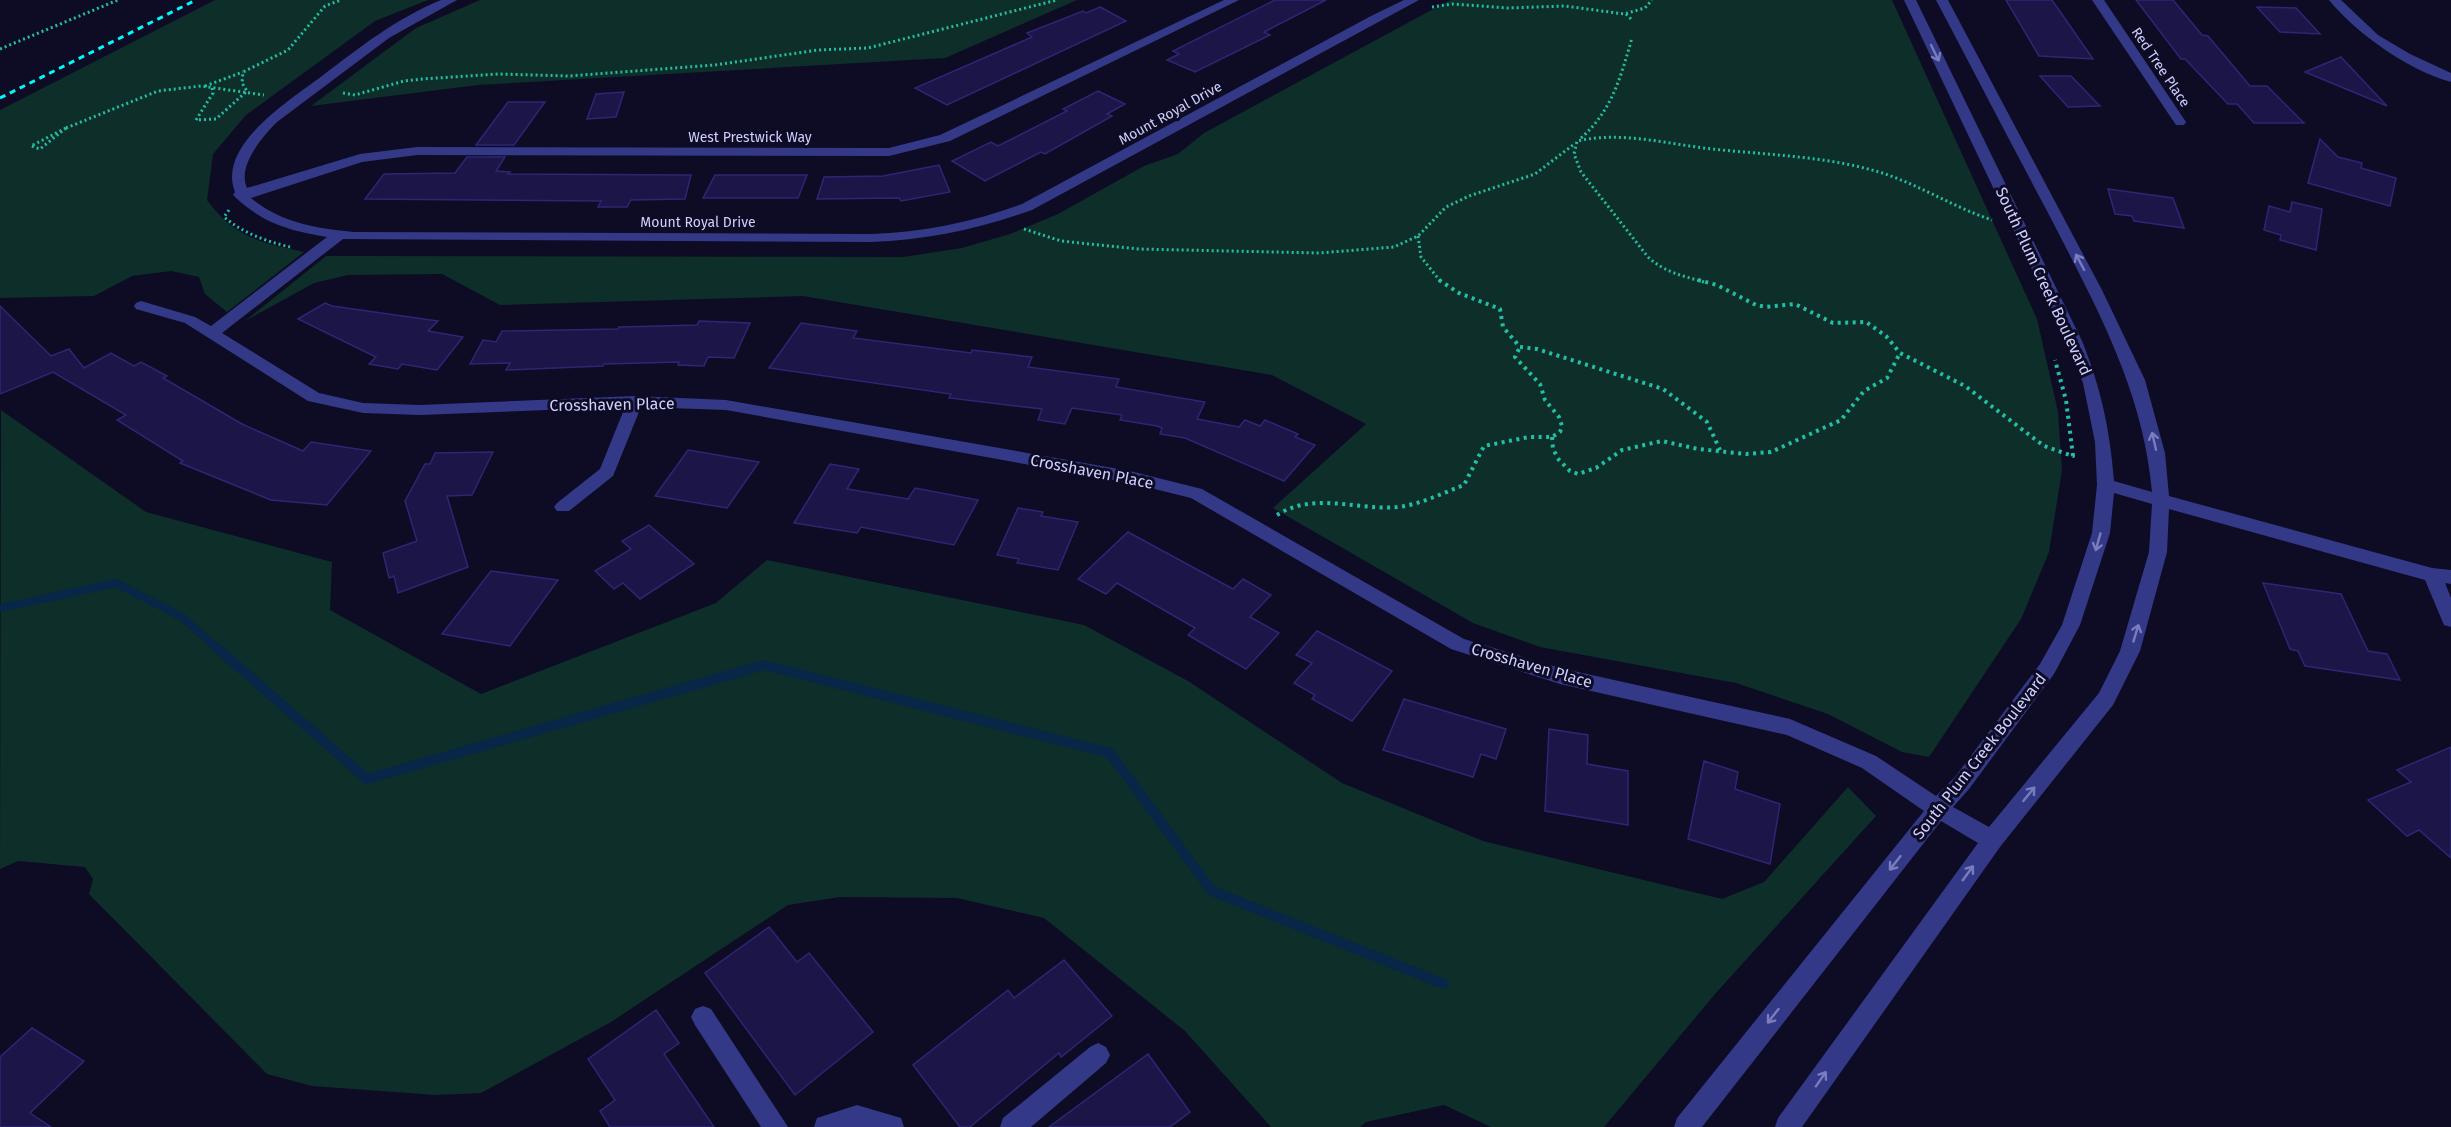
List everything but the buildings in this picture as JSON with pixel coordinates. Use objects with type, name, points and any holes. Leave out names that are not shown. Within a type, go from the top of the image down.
[{"type":"street","points":[[240,195],[237,178],[240,164],[259,133],[397,26],[451,0]]},
{"type":"street","name":"West Prestwick Way","points":[[240,195],[360,158],[417,151],[889,152],[945,138],[1233,0]]},
{"type":"street","name":"Mount Royal Drive","points":[[240,195],[257,212],[281,224],[339,235],[880,238],[941,233],[997,219],[1027,207],[1375,18],[1413,0]]},
{"type":"street","name":"South Plum Creek Boulevard","points":[[1686,1127],[1938,809],[1962,783],[2047,669],[2071,625],[2101,533],[2106,484],[2103,442],[2091,383],[2074,341],[1910,0]]},
{"type":"street","points":[[1787,1127],[1992,840],[2106,699],[2130,651],[2158,552],[2161,499],[2157,453],[2147,412],[2122,345],[1942,0]]},
{"type":"street","name":"Red Tree Place","points":[[2098,0],[2180,122]]},
{"type":"street","points":[[2335,0],[2374,37],[2406,57],[2451,78]]},
{"type":"street","points":[[212,333],[339,235]]},
{"type":"street","name":"Crosshaven Place","points":[[141,306],[190,320],[314,397],[363,408],[420,410],[635,401],[726,405],[1130,477],[1196,493],[1458,644],[1560,676],[1790,727],[1869,762],[1938,809],[1992,840]]},
{"type":"street","points":[[563,507],[607,472],[635,401]]},
{"type":"street","points":[[2106,484],[2432,575],[2451,577]]},
{"type":"street","points":[[2432,575],[2451,620]]},
{"type":"street","points":[[703,1017],[776,1127]]},
{"type":"street","points":[[1012,1127],[1098,1055]]},
{"type":"street","points":[[826,1127],[857,1118],[892,1127]]},
{"type":"path","points":[[0,49],[118,0]]},
{"type":"path","points":[[66,128],[48,145],[40,148],[32,146],[66,128],[158,91],[218,83],[243,72],[288,50],[321,10],[341,0]]},
{"type":"path","points":[[343,93],[355,95],[404,81],[519,71],[569,76],[715,65],[818,50],[868,48],[1056,0]]},
{"type":"path","points":[[1425,10],[1453,3],[1519,8],[1566,6],[1625,13],[1642,9],[1652,0]]},
{"type":"path","points":[[1625,13],[1632,20]]},
{"type":"path","points":[[1028,224],[1021,228],[1061,241],[1102,246],[1209,252],[1285,250],[1319,253],[1378,249],[1406,243],[1418,236],[1446,207],[1469,196],[1535,174],[1577,141],[1605,115],[1625,66],[1632,38]]},
{"type":"path","points":[[243,72],[242,83],[247,91]]},
{"type":"path","points":[[201,86],[264,95]]},
{"type":"path","points":[[212,88],[213,93],[196,120],[216,119],[247,91]]},
{"type":"path","points":[[1577,141],[1597,136],[1628,137],[1707,149],[1834,162],[1896,178],[1998,222]]},
{"type":"path","points":[[1577,141],[1574,148],[1575,158],[1586,179],[1648,257],[1658,266],[1717,285],[1756,305],[1795,304],[1833,323],[1866,322],[1886,336],[1900,352],[1965,386],[2044,446],[2073,456],[2066,400],[2052,350]]},
{"type":"path","points":[[1418,236],[1417,244],[1421,260],[1434,276],[1467,296],[1500,309],[1503,327],[1520,347],[1538,349],[1564,360],[1600,368],[1628,380],[1663,389],[1707,422],[1720,450]]},
{"type":"path","points":[[1260,530],[1282,510],[1294,504],[1396,507],[1416,504],[1464,485],[1484,446],[1529,437],[1552,437],[1560,432],[1562,426],[1559,417],[1545,400],[1540,384],[1515,357],[1520,347]]},
{"type":"path","points":[[1552,437],[1553,449],[1559,460],[1570,471],[1578,474],[1596,468],[1622,450],[1662,441],[1698,449],[1746,454],[1771,452],[1841,420],[1864,391],[1887,378],[1900,352]]},
{"type":"green space","points":[[215,0],[428,0],[375,21],[246,115],[213,154],[207,200],[217,212],[250,237],[304,252],[227,312],[205,294],[199,277],[171,271],[132,276],[94,296],[0,298],[0,110]]},
{"type":"green space","points":[[480,0],[1077,0],[945,58],[478,85],[311,106],[416,28]]},
{"type":"green space","points":[[1450,0],[1892,0],[2037,319],[2058,412],[2062,470],[2049,552],[2021,619],[1929,757],[1902,752],[1828,714],[1736,683],[1540,647],[1473,623],[1273,508],[1366,424],[1272,375],[803,296],[500,305],[442,274],[348,275],[314,283],[245,321],[326,256],[903,257],[962,248],[1010,234],[1058,214],[1144,166],[1178,154],[1204,133]]},
{"type":"green space","points":[[1,410],[146,512],[332,562],[330,610],[481,694],[716,603],[767,560],[1084,625],[1188,681],[1342,783],[1483,841],[1722,899],[1764,882],[1848,787],[1876,816],[1715,994],[1604,1127],[1491,1127],[1444,1105],[1366,1122],[1360,1127],[1271,1127],[1185,1031],[1044,918],[957,898],[840,897],[788,905],[611,1022],[481,1093],[436,1095],[312,1086],[267,1074],[89,894],[93,879],[85,867],[18,861],[0,869]]},
{"type":"waterway","points":[[0,608],[116,583],[182,617],[218,649]]},
{"type":"waterway","points":[[216,647],[367,779],[764,665],[1110,753],[1212,891],[1444,984]]},
{"type":"railway","points":[[0,98],[196,0]]}]
